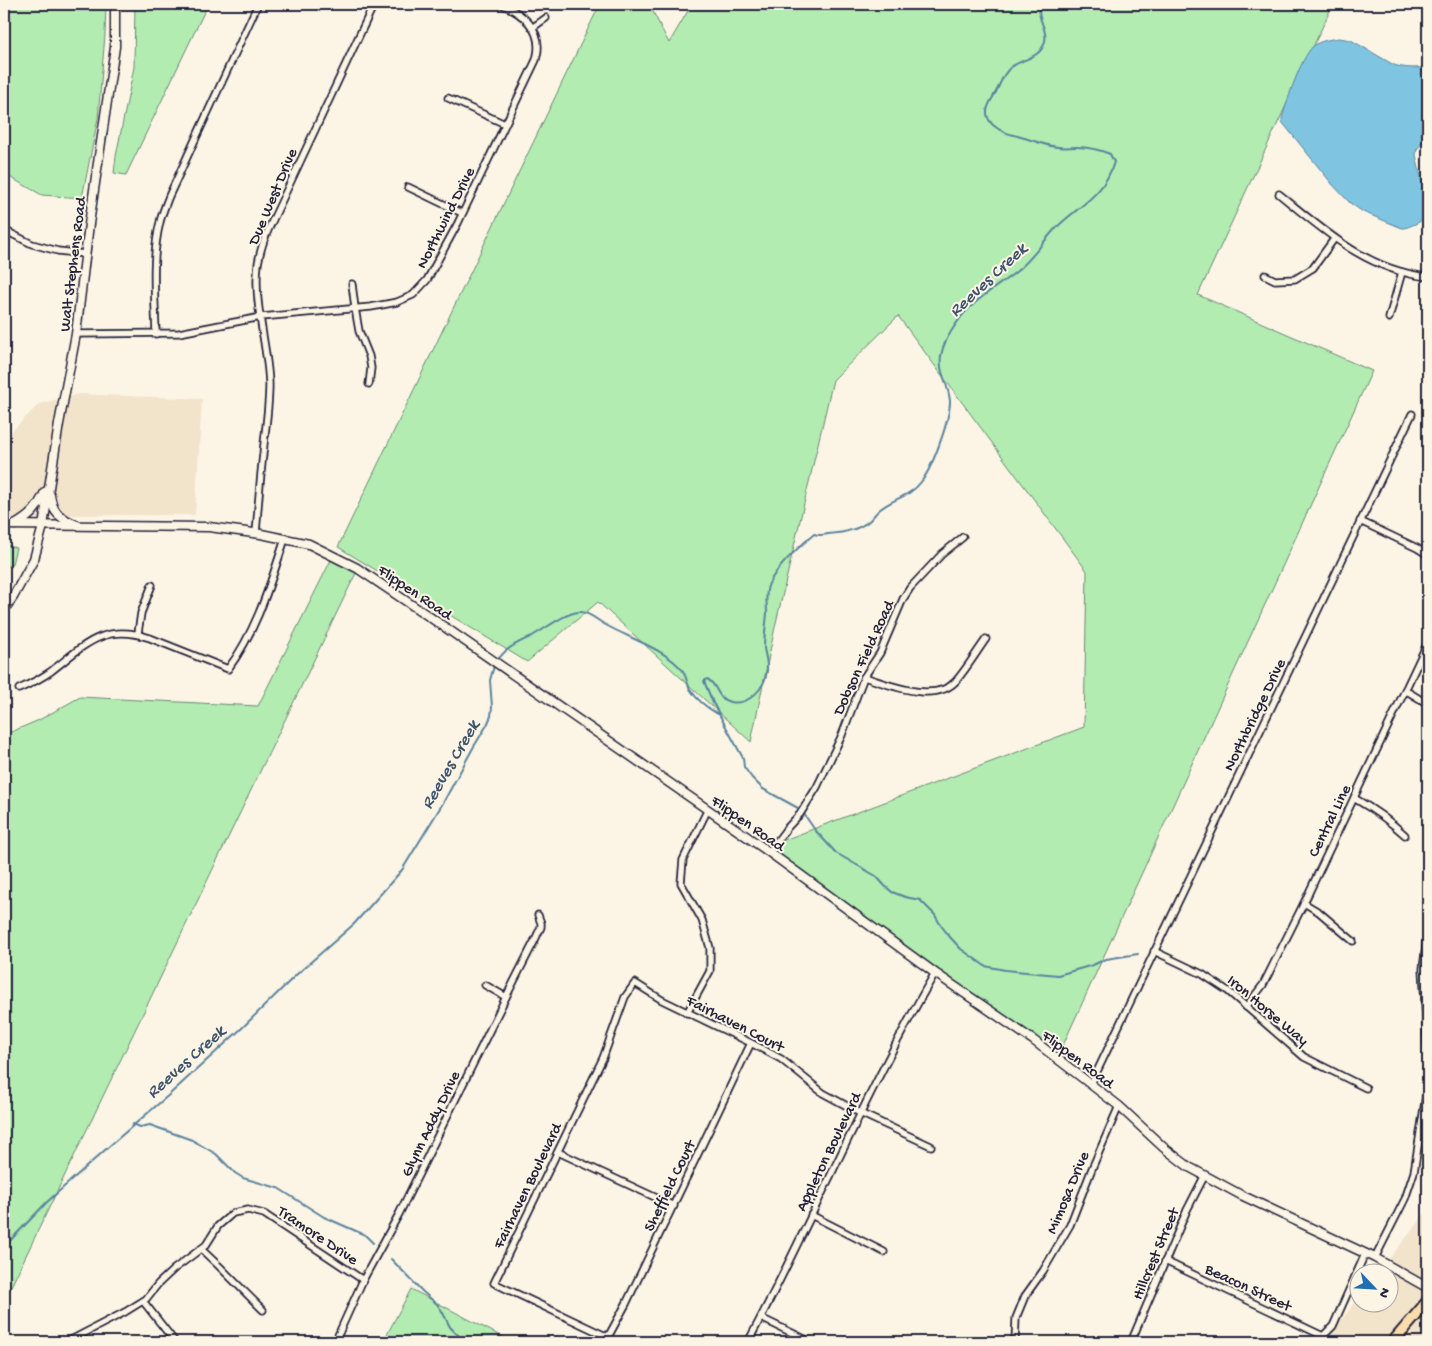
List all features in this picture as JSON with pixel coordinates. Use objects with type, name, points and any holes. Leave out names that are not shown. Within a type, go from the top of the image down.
[{"type":"highway","points":[[1393,1342],[1428,1301]]},
{"type":"street","name":"Walt Stephens Road","points":[[4,610],[34,558],[43,526],[48,486],[76,334],[115,47],[115,4]]},
{"type":"street","points":[[156,334],[156,244],[160,222],[169,196],[258,4]]},
{"type":"street","name":"Due West Drive","points":[[256,534],[269,386],[258,292],[258,264],[262,245],[374,4]]},
{"type":"street","name":"Northwind Drive","points":[[76,334],[179,334],[261,317],[371,307],[397,302],[413,295],[428,280],[536,60],[539,47],[535,32],[527,20],[515,10],[501,4]]},
{"type":"street","points":[[532,28],[546,18]]},
{"type":"street","points":[[448,98],[505,124]]},
{"type":"street","points":[[408,187],[462,213]]},
{"type":"street","points":[[1279,194],[1334,239],[1365,258],[1402,272],[1428,277]]},
{"type":"street","points":[[4,230],[32,244],[86,254]]},
{"type":"street","points":[[1265,275],[1275,280],[1295,279],[1313,268],[1334,239]]},
{"type":"street","points":[[1389,318],[1402,272]]},
{"type":"street","points":[[352,284],[354,308],[359,331],[369,356],[371,368],[370,384]]},
{"type":"street","name":"Northbridge Drive","points":[[1091,1084],[1412,414]]},
{"type":"street","points":[[14,525],[31,514],[42,499],[48,486]]},
{"type":"street","points":[[48,486],[51,506],[59,516],[80,526]]},
{"type":"street","points":[[1360,520],[1428,555]]},
{"type":"street","name":"Flippen Road","points":[[4,525],[209,527],[309,544],[357,568],[450,630],[707,811],[769,852],[935,973],[1033,1040],[1119,1106],[1163,1146],[1189,1166],[1240,1195],[1375,1258],[1428,1288]]},
{"type":"street","name":"Dobson Field Road","points":[[769,852],[800,814],[817,786],[842,735],[864,677],[880,653],[904,599],[912,586],[942,554],[964,536]]},
{"type":"street","points":[[19,688],[50,672],[66,658],[98,637],[123,633],[138,633],[228,669],[252,630],[285,539]]},
{"type":"street","points":[[138,633],[141,613],[152,585]]},
{"type":"street","points":[[864,677],[912,692],[937,692],[955,682],[986,639]]},
{"type":"street","name":"Central Line","points":[[1246,1007],[1263,985],[1304,903],[1428,642]]},
{"type":"street","points":[[1406,690],[1428,704]]},
{"type":"street","points":[[1354,798],[1370,807],[1405,835]]},
{"type":"street","points":[[687,1013],[710,972],[710,948],[702,920],[681,883],[683,860],[707,811]]},
{"type":"street","points":[[1304,903],[1319,912],[1353,940]]},
{"type":"street","name":"Glynn Addy Drive","points":[[335,1342],[363,1280],[399,1214],[534,942],[541,927],[538,915]]},
{"type":"street","points":[[1428,927],[1423,969],[1428,1057]]},
{"type":"street","name":"Iron Horse Way","points":[[1154,951],[1202,974],[1228,991],[1304,1057],[1366,1088]]},
{"type":"street","name":"Appleton Boulevard","points":[[748,1342],[860,1113],[912,1012],[935,973]]},
{"type":"street","name":"Fairhaven Court","points":[[634,986],[635,984],[687,1013],[781,1059],[823,1092],[860,1113],[931,1146]]},
{"type":"street","points":[[486,986],[506,996]]},
{"type":"street","name":"Fairhaven Boulevard","points":[[608,1337],[494,1283],[603,1058],[625,997],[634,986]]},
{"type":"street","name":"Sheffield Court","points":[[608,1337],[674,1206],[751,1043]]},
{"type":"street","points":[[1375,1258],[1406,1199],[1414,1172],[1428,1082]]},
{"type":"street","name":"Mimosa Drive","points":[[1016,1342],[1016,1318],[1025,1296],[1043,1271],[1070,1225],[1119,1106]]},
{"type":"street","points":[[558,1152],[674,1206]]},
{"type":"street","name":"Hillcrest Street","points":[[1131,1342],[1187,1210],[1205,1175]]},
{"type":"street","name":"Tramore Drive","points":[[67,1342],[125,1312],[143,1300],[174,1269],[206,1245],[218,1226],[233,1213],[248,1210],[264,1214],[363,1280]]},
{"type":"street","points":[[811,1215],[884,1252]]},
{"type":"street","points":[[201,1249],[263,1310]]},
{"type":"street","name":"Beacon Street","points":[[1165,1261],[1322,1336],[1333,1326],[1366,1254]]},
{"type":"street","points":[[143,1300],[175,1342]]},
{"type":"street","points":[[761,1318],[811,1342]]},
{"type":"shaded area","points":[[79,394],[202,399],[195,515],[60,515],[24,520],[4,517],[4,444],[13,430],[39,404]]},
{"type":"shaded area","points":[[1428,1210],[1428,1342],[1324,1342],[1350,1309],[1350,1314],[1400,1314],[1400,1264],[1385,1264]]},
{"type":"green space","points":[[4,4],[106,4],[98,118],[82,198],[42,195],[4,174]]},
{"type":"green space","points":[[135,4],[208,4],[126,175],[114,173],[134,67]]},
{"type":"green space","points":[[600,4],[649,4],[669,43],[692,4],[1333,4],[1198,295],[1372,371],[1058,1056],[760,849],[1084,727],[1087,571],[898,316],[833,380],[775,627],[751,742],[598,602],[527,662],[338,547]]},
{"type":"green space","points":[[4,544],[16,548],[12,564],[4,568]]},
{"type":"green space","points":[[332,558],[357,571],[4,1301],[4,735],[39,720],[80,697],[258,706]]},
{"type":"green space","points":[[1428,934],[1428,1083],[1422,1007],[1423,947]]},
{"type":"green space","points":[[411,1289],[512,1342],[383,1342]]},
{"type":"water","points":[[1339,38],[1351,40],[1394,65],[1407,68],[1428,67],[1428,137],[1417,149],[1416,155],[1428,208],[1423,219],[1405,228],[1363,212],[1350,203],[1332,184],[1282,122],[1287,101],[1305,57],[1316,44]]},
{"type":"waterway","name":"Reeves Creek","points":[[1040,4],[1039,10],[1045,32],[1043,47],[1035,55],[1008,70],[988,107],[987,116],[993,125],[1009,134],[1053,146],[1085,148],[1110,154],[1114,162],[1110,174],[1104,184],[1089,200],[1055,229],[1010,277],[967,310],[953,329],[945,343],[941,357],[942,372],[950,401],[944,431],[926,475],[917,487],[883,507],[861,526],[839,533],[814,534],[795,552],[771,580],[767,593],[764,648],[767,671],[763,684],[755,694],[744,701],[730,702],[719,695],[711,681],[707,679],[704,681],[713,703],[743,758],[744,767],[752,778],[763,789],[798,808],[836,853],[876,876],[892,892],[920,900],[935,915],[949,936],[961,949],[985,966],[1005,970],[1058,975],[1093,965],[1106,959],[1138,954]]},
{"type":"waterway","name":"Reeves Creek","points":[[497,661],[512,646],[562,618],[581,612],[667,656],[683,671],[690,689],[696,697],[718,714]]},
{"type":"waterway","name":"Reeves Creek","points":[[4,1247],[47,1202],[170,1094],[296,975],[354,924],[402,870],[487,725],[491,716],[490,680],[494,666]]},
{"type":"waterway","points":[[133,1124],[140,1127],[150,1125],[192,1140],[216,1154],[235,1173],[243,1178],[278,1188],[324,1217],[365,1235],[373,1243]]},
{"type":"waterway","points":[[391,1259],[437,1304],[450,1327],[465,1342]]}]
